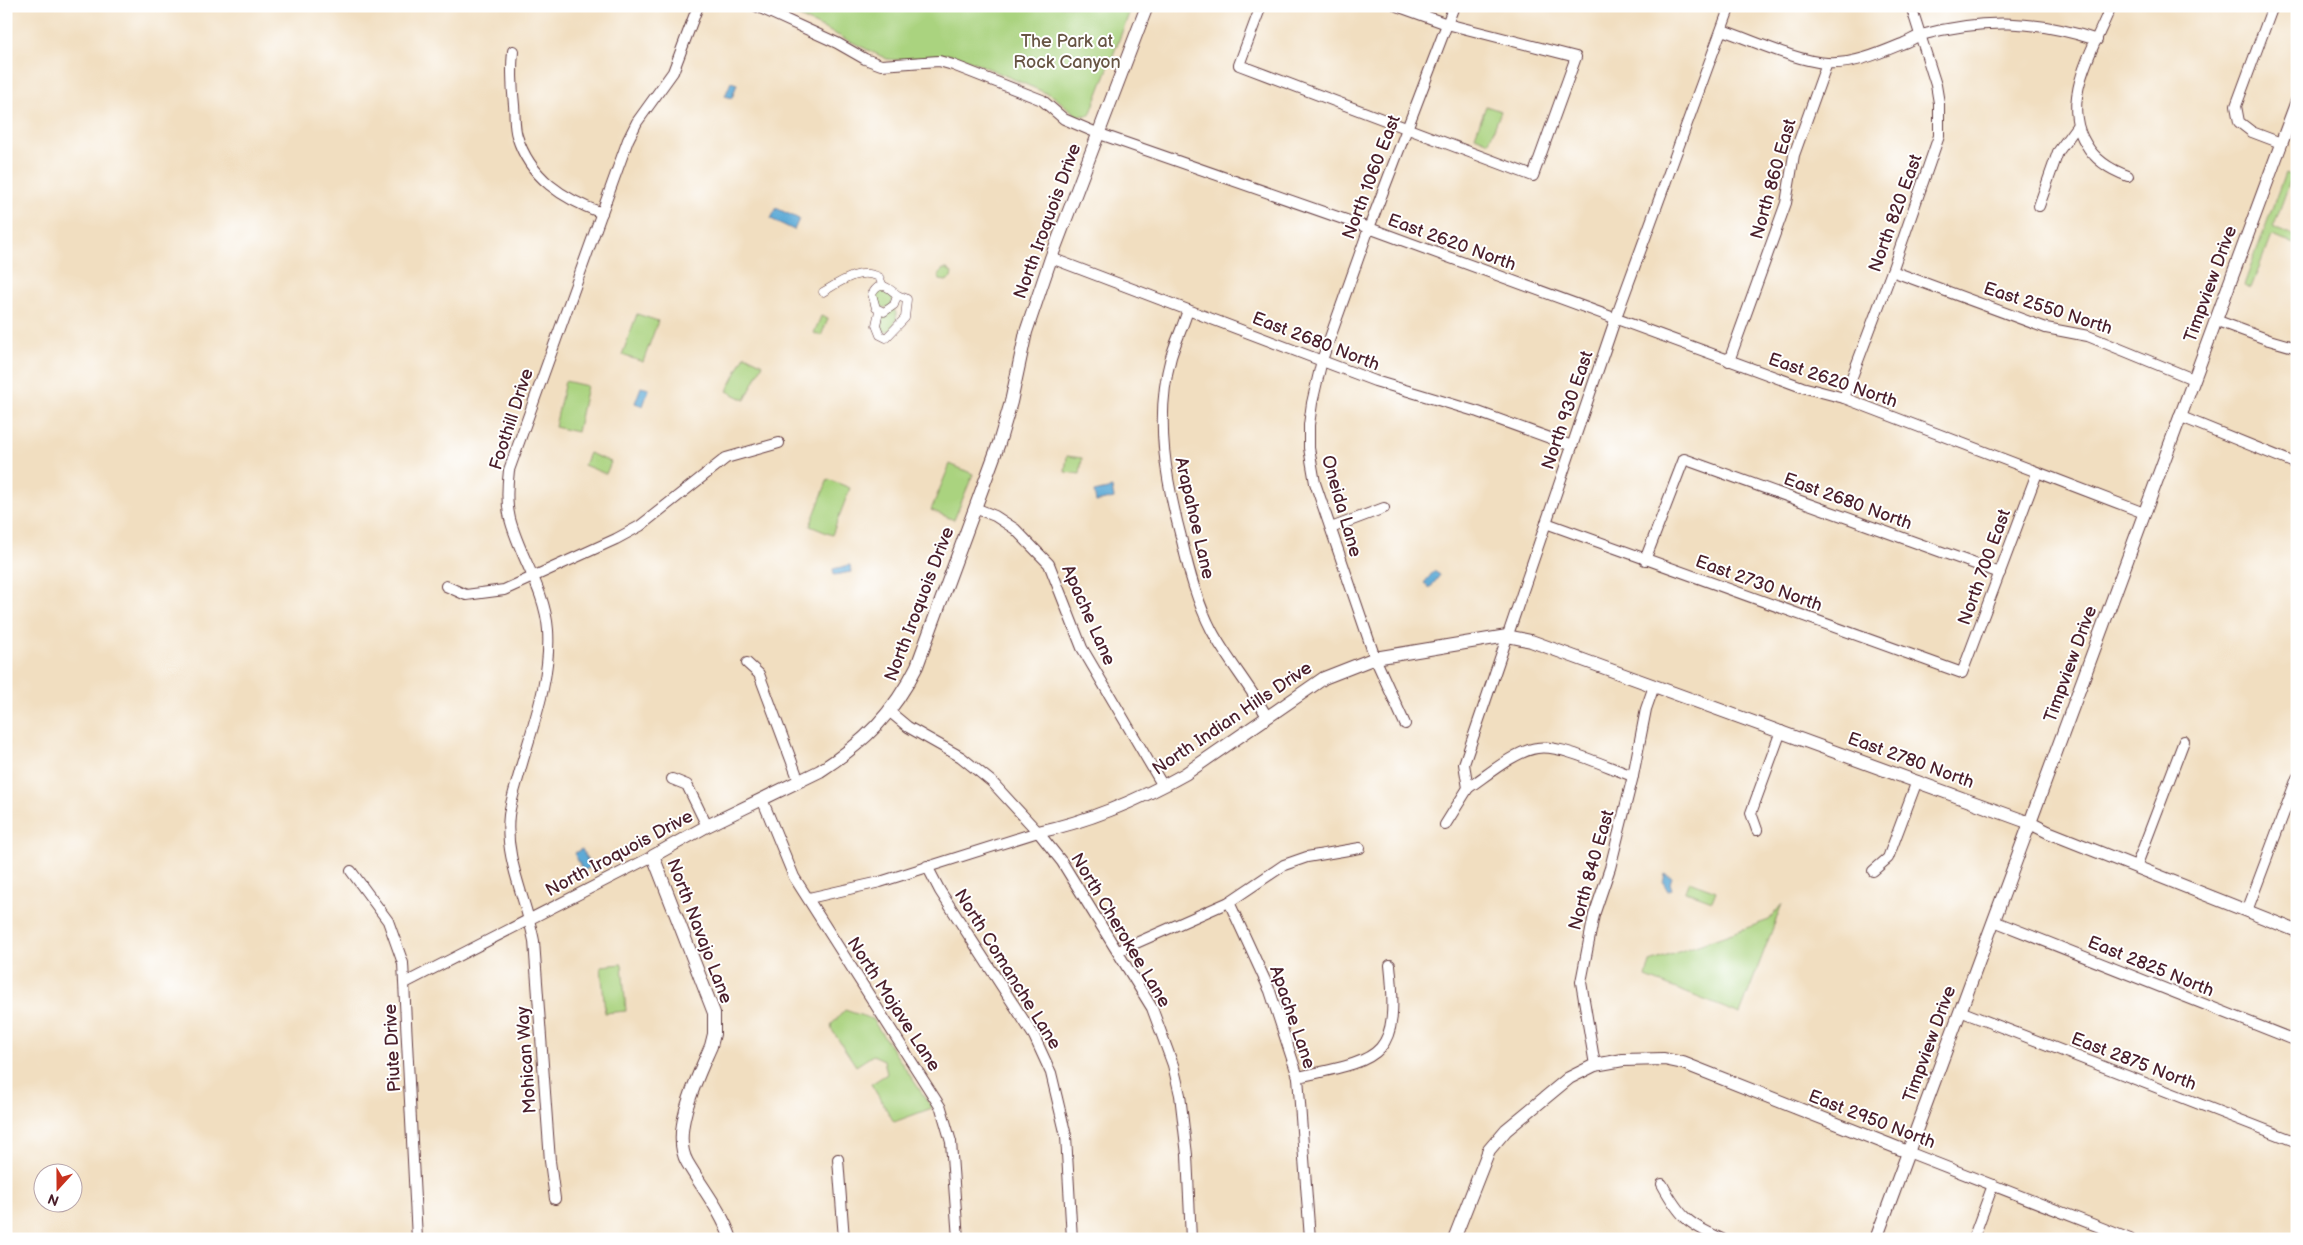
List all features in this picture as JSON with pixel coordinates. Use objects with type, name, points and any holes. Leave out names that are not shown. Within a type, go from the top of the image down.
[{"type":"street","name":"Foothill Drive","points":[[530,920],[513,869],[508,832],[512,799],[542,697],[548,667],[549,646],[546,613],[534,576],[514,534],[510,518],[507,499],[508,470],[628,140],[637,122],[673,72],[698,6]]},
{"type":"street","name":"East 2620 North","points":[[756,6],[837,43],[864,59],[881,65],[939,61],[953,65],[1042,100],[1064,119],[1097,133],[1369,228],[1802,388],[1844,398],[2144,513]]},
{"type":"street","name":"North Iroquois Drive","points":[[405,982],[530,920],[707,826],[799,781],[835,761],[864,739],[890,712],[902,695],[917,666],[1002,435],[1012,402],[1026,332],[1051,258],[1097,133],[1147,6]]},
{"type":"street","points":[[1261,6],[1239,66],[1533,176],[1576,57],[1447,24],[1397,6]]},
{"type":"street","name":"North 1060 East","points":[[1322,360],[1369,228],[1454,6]]},
{"type":"street","name":"North 930 East","points":[[1468,788],[1464,764],[1615,320],[1730,6]]},
{"type":"street","name":"North 820 East","points":[[1844,398],[1892,271],[1935,151],[1938,136],[1940,103],[1911,6]]},
{"type":"street","points":[[2112,6],[2078,88],[2074,109],[2077,126],[2083,140],[2096,158],[2110,168],[2128,176]]},
{"type":"street","points":[[2273,6],[2236,106],[2239,122],[2252,132],[2281,143]]},
{"type":"street","points":[[1722,30],[1803,58],[1827,63],[1847,62],[1863,58],[1919,36],[1966,26],[2006,22],[2045,26],[2097,40]]},
{"type":"street","points":[[513,51],[511,73],[516,132],[524,154],[542,180],[562,196],[576,204],[602,214]]},
{"type":"street","name":"North 860 East","points":[[1729,361],[1786,203],[1794,155],[1827,63]]},
{"type":"street","name":"Timpview Drive","points":[[1876,1239],[2297,101]]},
{"type":"street","points":[[2039,206],[2058,152],[2077,126]]},
{"type":"street","name":"East 2680 North","points":[[1051,258],[1375,381],[1478,412],[1572,446]]},
{"type":"street","name":"East 2550 North","points":[[1892,271],[2046,328],[2088,336],[2193,379]]},
{"type":"street","points":[[823,292],[844,280],[863,274],[879,277],[883,286]]},
{"type":"street","points":[[883,286],[892,289],[897,296],[907,299],[905,318],[886,338],[880,335],[876,325],[879,311],[873,303],[872,294],[877,288],[883,286]]},
{"type":"street","points":[[879,311],[889,310],[894,306],[897,296]]},
{"type":"street","name":"Arapahoe Lane","points":[[1188,310],[1171,357],[1164,400],[1164,452],[1167,481],[1192,583],[1206,620],[1267,717]]},
{"type":"street","points":[[2215,320],[2297,348]]},
{"type":"street","name":"Oneida Lane","points":[[1322,360],[1312,403],[1309,448],[1314,483],[1375,658],[1405,724]]},
{"type":"street","points":[[2179,416],[2297,464]]},
{"type":"street","points":[[446,586],[466,595],[504,590],[616,539],[640,526],[726,458],[779,442]]},
{"type":"street","name":"East 2680 North","points":[[1645,560],[1684,459],[2000,574]]},
{"type":"street","name":"North 700 East","points":[[1962,673],[2036,473]]},
{"type":"street","name":"Apache Lane","points":[[975,508],[995,516],[1015,529],[1048,564],[1082,648],[1163,786]]},
{"type":"street","points":[[1331,528],[1384,508]]},
{"type":"street","name":"East 2730 North","points":[[1546,523],[1962,673]]},
{"type":"street","name":"North Indian Hills Drive","points":[[808,898],[880,882],[1038,832],[1081,821],[1136,800],[1185,774],[1324,678],[1375,658],[1508,636]]},
{"type":"street","name":"East 2780 North","points":[[1508,636],[1531,641],[2030,822],[2048,832],[2297,931]]},
{"type":"street","points":[[747,663],[758,674],[799,781]]},
{"type":"street","name":"North 840 East","points":[[1596,1065],[1581,982],[1594,915],[1610,868],[1633,776],[1646,709],[1654,686]]},
{"type":"street","name":"North Cherokee Lane","points":[[890,712],[908,727],[962,757],[992,782],[1038,832],[1062,862],[1152,1008],[1174,1071],[1184,1124],[1191,1239]]},
{"type":"street","points":[[1757,830],[1751,813],[1781,731]]},
{"type":"street","points":[[2136,867],[2184,741]]},
{"type":"street","points":[[1446,824],[1468,788],[1506,762],[1538,748],[1560,750],[1633,776]]},
{"type":"street","points":[[2247,911],[2297,778]]},
{"type":"street","points":[[672,779],[687,785],[707,826]]},
{"type":"street","points":[[1873,871],[1888,858],[1917,781]]},
{"type":"street","name":"North Mojave Lane","points":[[762,799],[794,877],[941,1108],[951,1142],[958,1239]]},
{"type":"street","points":[[1118,951],[1230,902],[1284,864],[1307,857],[1360,848]]},
{"type":"street","name":"North Navajo Lane","points":[[653,856],[714,1013],[714,1034],[711,1046],[682,1123],[681,1144],[688,1163],[720,1213],[731,1239]]},
{"type":"street","name":"North Comanche Lane","points":[[928,866],[940,891],[1034,1036],[1051,1073],[1063,1116],[1066,1136],[1070,1238]]},
{"type":"street","name":"Piute Drive","points":[[351,871],[388,921],[403,963],[418,1239]]},
{"type":"street","name":"Apache Lane","points":[[1230,902],[1270,991],[1298,1077],[1310,1239]]},
{"type":"street","name":"Mohican Way","points":[[530,920],[534,941],[554,1198]]},
{"type":"street","name":"East 2825 North","points":[[1994,921],[2297,1041]]},
{"type":"street","points":[[1298,1077],[1354,1065],[1368,1059],[1380,1048],[1387,1037],[1392,1022],[1390,965]]},
{"type":"street","name":"East 2875 North","points":[[1960,1011],[2297,1142]]},
{"type":"street","name":"East 2950 North","points":[[1454,1239],[1489,1150],[1506,1130],[1569,1078],[1596,1065],[1640,1059],[1664,1059],[1683,1063],[2130,1239]]},
{"type":"street","points":[[838,1159],[844,1239]]},
{"type":"street","points":[[1662,1184],[1674,1207],[1695,1227],[1722,1239]]},
{"type":"street","points":[[1973,1239],[1993,1184]]},
{"type":"green space","name":"The Park at Rock Canyon","points":[[777,6],[1132,6],[1090,115],[1078,116],[1053,96],[964,58],[947,54],[897,60],[887,59]]},
{"type":"green space","points":[[1486,106],[1501,111],[1489,142],[1475,136]]},
{"type":"green space","points":[[2285,173],[2292,176],[2273,228],[2297,237],[2297,245],[2271,236],[2251,288],[2244,285]]},
{"type":"green space","points":[[943,269],[947,269],[952,273],[951,278],[946,281],[940,280],[938,276]]},
{"type":"green space","points":[[881,288],[895,295],[890,307],[878,308],[873,296]]},
{"type":"green space","points":[[893,308],[896,320],[890,331],[885,332],[881,330],[882,315]]},
{"type":"green space","points":[[637,314],[658,321],[643,362],[622,355]]},
{"type":"green space","points":[[821,316],[828,319],[821,336],[814,333]]},
{"type":"green space","points":[[745,355],[763,364],[745,400],[727,391]]},
{"type":"green space","points":[[565,381],[587,386],[577,432],[555,427]]},
{"type":"green space","points":[[589,453],[611,462],[606,474],[584,465]]},
{"type":"green space","points":[[1067,456],[1082,458],[1080,474],[1065,472]]},
{"type":"green space","points":[[950,464],[973,474],[954,520],[931,510]]},
{"type":"green space","points":[[828,479],[850,488],[832,535],[810,526]]},
{"type":"green space","points":[[1689,881],[1716,891],[1712,901],[1685,891]]},
{"type":"green space","points":[[1782,904],[1740,1014],[1646,977],[1650,962],[1769,920]]},
{"type":"green space","points":[[622,964],[626,1011],[605,1013],[601,966]]},
{"type":"green space","points":[[845,1010],[872,1019],[932,1108],[894,1122],[871,1084],[887,1074],[884,1060],[873,1055],[856,1066],[832,1030],[831,1025]]},
{"type":"water","points":[[731,82],[737,84],[732,98],[725,96]]},
{"type":"water","points":[[776,208],[799,219],[794,230],[771,219]]},
{"type":"water","points":[[641,387],[649,389],[643,406],[635,403]]},
{"type":"water","points":[[1112,488],[1114,498],[1096,502],[1094,492]]},
{"type":"water","points":[[850,565],[851,572],[834,575],[833,569]]},
{"type":"water","points":[[1434,571],[1440,575],[1430,588],[1424,583]]},
{"type":"water","points":[[582,849],[591,867],[583,871],[574,853]]},
{"type":"water","points":[[1665,874],[1672,877],[1670,883],[1672,889],[1668,891],[1663,882]]}]
